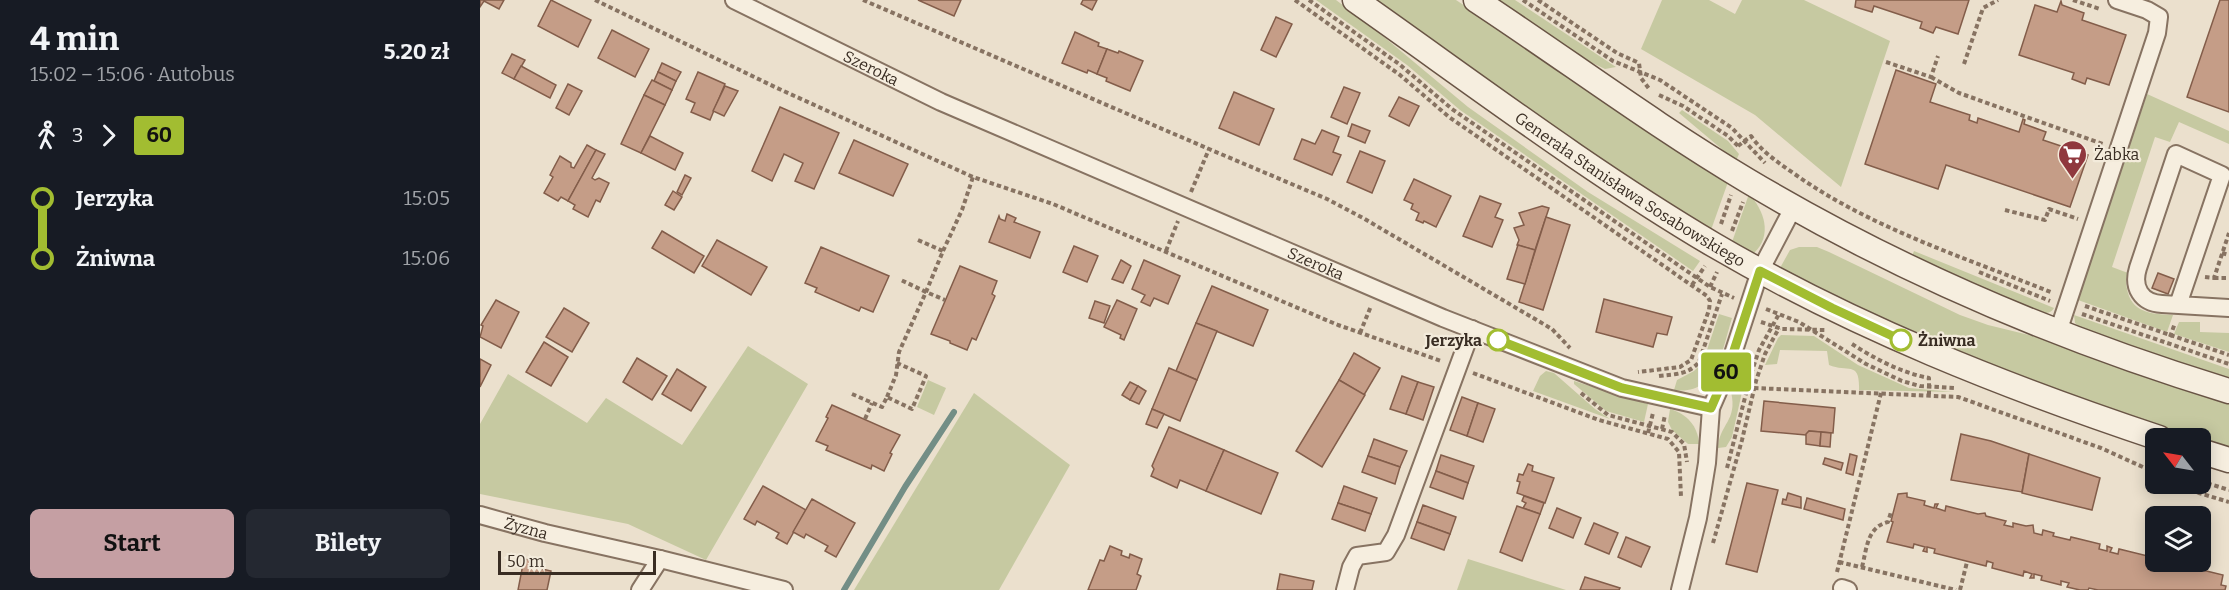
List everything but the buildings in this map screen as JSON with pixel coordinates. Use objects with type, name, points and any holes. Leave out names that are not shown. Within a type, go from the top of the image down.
[{"type":"main road","name":"Generała Stanisława Sosabowskiego","points":[[1354,0],[1635,196],[1760,271],[1852,318],[1943,358],[2145,433]]},
{"type":"main road","points":[[1476,0],[1696,149],[1793,208],[1920,272],[2058,332],[2140,363],[2229,391]]},
{"type":"main road","points":[[2211,454],[2229,460]]},
{"type":"street","name":"Szeroka","points":[[734,0],[941,102],[1184,208],[1472,329],[1622,388],[1711,408]]},
{"type":"street","points":[[2058,332],[2157,33],[2159,17],[2147,10],[2110,5]]},
{"type":"street","points":[[2178,305],[2222,175],[2176,154],[2138,268],[2135,279],[2138,289],[2146,301],[2154,304],[2229,308]]},
{"type":"street","points":[[1680,590],[1698,518],[1707,463],[1711,408],[1728,369],[1760,271],[1793,208]]},
{"type":"street","points":[[1345,590],[1350,567],[1357,556],[1386,552],[1396,535],[1456,367],[1472,329]]},
{"type":"street","name":"Żyzna","points":[[480,515],[545,533],[784,590]]},
{"type":"street","points":[[640,590],[660,559]]},
{"type":"path","points":[[595,0],[777,88],[973,177],[1053,204],[1338,325],[1587,416],[1668,439],[1677,448],[1682,503]]},
{"type":"path","points":[[863,0],[1327,199],[1552,329],[1575,351]]},
{"type":"path","points":[[1295,0],[1400,75],[1449,117],[1707,296],[1710,304],[1695,354],[1689,362],[1677,367],[1632,371]]},
{"type":"path","points":[[1309,0],[1399,64],[1452,109],[1710,287],[1734,298]]},
{"type":"path","points":[[1523,0],[1613,61],[1660,80],[1732,128],[1760,159],[1772,168]]},
{"type":"path","points":[[1538,0],[1617,53],[1639,63],[1641,78],[1649,89],[1683,106],[1728,136],[1743,154]]},
{"type":"path","points":[[1964,64],[1983,8],[1998,0]]},
{"type":"path","points":[[2073,0],[2110,5]]},
{"type":"path","points":[[1931,77],[1938,56]]},
{"type":"path","points":[[1886,62],[1931,77],[1959,93],[2118,149]]},
{"type":"path","points":[[1738,146],[1751,136],[1766,153],[1816,189],[1866,217],[2157,341],[2229,364]]},
{"type":"path","points":[[1166,251],[1209,149]]},
{"type":"path","points":[[852,394],[882,407],[896,375],[899,352],[962,210],[973,177]]},
{"type":"path","points":[[1717,234],[1735,186]]},
{"type":"path","points":[[1729,240],[1746,193]]},
{"type":"path","points":[[2005,210],[2045,220],[2049,209],[2081,220]]},
{"type":"path","points":[[2229,233],[2222,253],[2229,255]]},
{"type":"path","points":[[918,240],[943,251]]},
{"type":"path","points":[[1692,285],[1706,265]]},
{"type":"path","points":[[1976,271],[2067,304],[2229,355]]},
{"type":"path","points":[[1710,287],[1717,272]]},
{"type":"path","points":[[2214,278],[2229,278]]},
{"type":"path","points":[[901,280],[945,300]]},
{"type":"path","points":[[1672,375],[1686,372],[1699,362],[1722,294]]},
{"type":"path","points":[[1710,304],[1726,309]]},
{"type":"path","points":[[1731,454],[1759,350],[1779,314]]},
{"type":"path","points":[[1756,320],[1779,328],[1831,330]]},
{"type":"path","points":[[2170,337],[2174,327]]},
{"type":"path","points":[[1712,548],[1754,388],[1766,354],[1779,328]]},
{"type":"path","points":[[1848,341],[1883,362],[1908,373],[1929,378],[1929,394]]},
{"type":"path","points":[[886,397],[912,409],[926,376],[897,363]]},
{"type":"path","points":[[1754,388],[1951,395],[1968,399],[2101,448],[2145,468]]},
{"type":"path","points":[[1842,586],[1839,562],[1881,393]]},
{"type":"path","points":[[865,419],[872,403]]},
{"type":"path","points":[[1648,433],[1654,405]]},
{"type":"path","points":[[1662,429],[1677,437],[1686,450]]},
{"type":"path","points":[[2211,484],[2229,490]]},
{"type":"path","points":[[2199,494],[2229,502]]},
{"type":"path","points":[[1862,567],[1872,531],[1877,526],[1888,522],[1891,513]]},
{"type":"path","points":[[1839,562],[1958,590],[1967,562]]},
{"type":"green space","points":[[1316,0],[1336,0],[1468,107],[1588,192],[1700,261],[1693,271],[1460,110],[1407,65]]},
{"type":"green space","points":[[1373,0],[1456,0],[1728,182],[1711,230],[1575,142]]},
{"type":"green space","points":[[1498,0],[1515,0],[1616,67],[1605,69],[1584,59]]},
{"type":"green space","points":[[1662,0],[1709,0],[1735,14],[1742,0],[1804,0],[1890,41],[1841,187],[1755,115],[1641,49]]},
{"type":"green space","points":[[2147,94],[2229,131],[2229,144],[2179,122],[2170,142],[2155,137],[2112,267],[2128,273],[2126,281],[2128,293],[2140,309],[2146,312],[2173,315],[2167,332],[2078,300]]},
{"type":"green space","points":[[1682,110],[1728,141],[1739,154],[1736,161],[1679,113]]},
{"type":"green space","points":[[1749,194],[1759,207],[1765,231],[1760,246],[1754,253],[1732,242]]},
{"type":"green space","points":[[1799,247],[1817,247],[1960,315],[1988,325],[2037,337],[2229,403],[2229,449],[2211,443],[2211,428],[2166,428],[2100,406],[1964,354],[1877,317],[1780,268],[1790,250]]},
{"type":"green space","points":[[1914,251],[2054,308],[2048,313],[2036,312],[1912,256]]},
{"type":"green space","points":[[1719,314],[1732,318],[1721,356],[1715,368],[1700,386],[1688,390],[1674,390],[1677,380],[1694,371],[1703,362]]},
{"type":"green space","points":[[2074,315],[2229,369],[2229,380],[2161,359],[2081,329],[2075,323]]},
{"type":"green space","points":[[2179,322],[2200,322],[2200,332],[2229,333],[2229,352],[2174,334]]},
{"type":"green space","points":[[1781,335],[1814,336],[1858,365],[1909,388],[1954,392],[1859,390],[1859,381],[1855,371],[1829,365],[1827,351],[1780,350],[1777,364],[1765,365]]},
{"type":"green space","points":[[748,346],[808,384],[706,560],[628,524],[480,494],[480,424],[508,374],[587,423],[606,398],[682,445]]},
{"type":"green space","points":[[1546,371],[1554,373],[1610,419],[1533,391],[1540,376]]},
{"type":"green space","points":[[928,380],[946,388],[934,415],[917,407]]},
{"type":"green space","points":[[1574,381],[1648,404],[1644,422],[1606,411],[1574,384]]},
{"type":"green space","points":[[1744,383],[1732,437],[1726,447],[1718,448],[1721,433],[1732,410],[1731,392],[1736,384]]},
{"type":"green space","points":[[974,393],[1070,465],[999,590],[854,590]]},
{"type":"green space","points":[[1670,409],[1682,414],[1691,422],[1699,444],[1688,444],[1672,430],[1668,422]]},
{"type":"green space","points":[[1468,559],[1566,590],[1457,590]]},
{"type":"waterway","points":[[844,590],[905,487],[954,412]]},
{"type":"bus line","name":"60","points":[[1498,340],[1622,388],[1711,408],[1728,369],[1760,271],[1901,340]]},
{"type":"place","name":"Żabka","points":[[2073,180]]},
{"type":"place","name":"Jerzyka","points":[[1498,340]]},
{"type":"place","name":"Żniwna","points":[[1901,340]]}]
